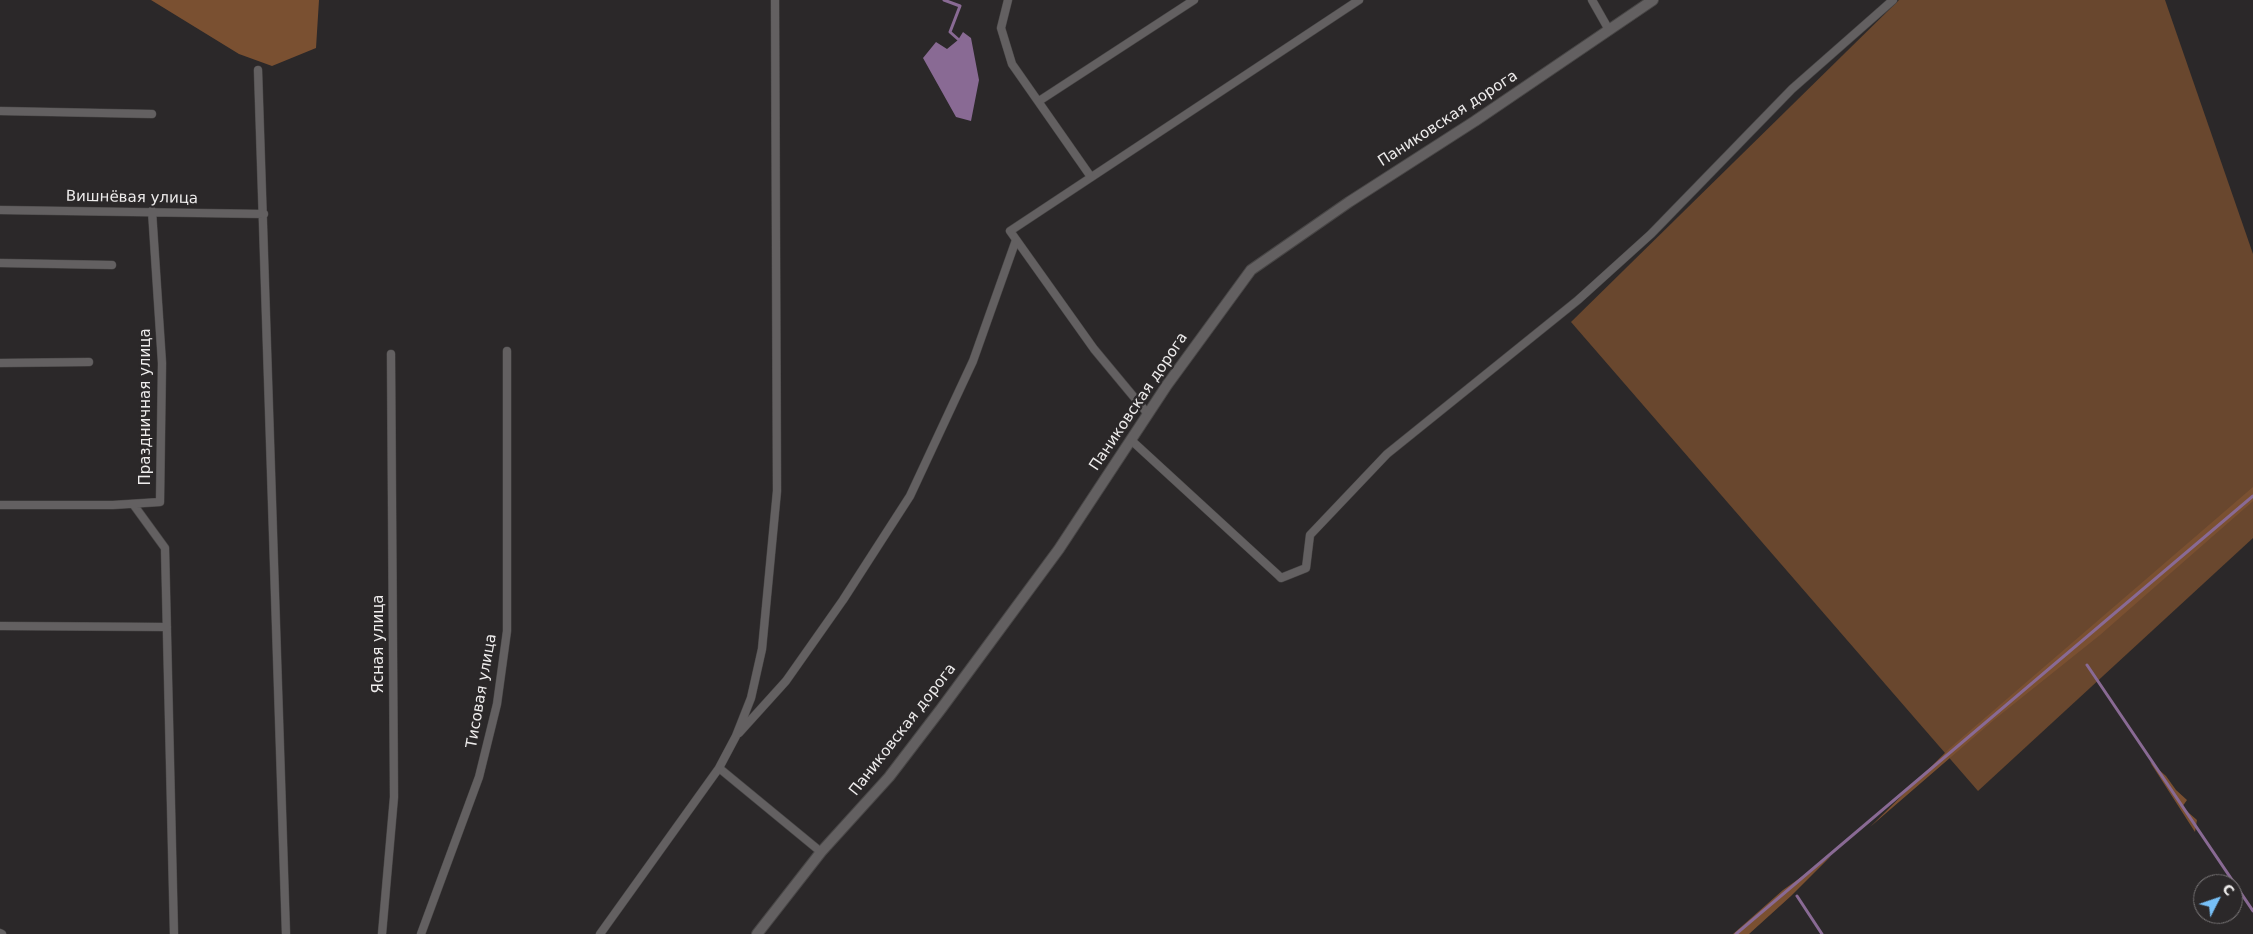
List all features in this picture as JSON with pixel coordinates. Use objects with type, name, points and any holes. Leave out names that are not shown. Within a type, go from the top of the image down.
[{"type":"street","points":[[600,934],[719,768],[736,736],[751,698],[762,649],[777,491],[775,0]]},
{"type":"street","points":[[1008,0],[1002,28],[1012,64],[1091,177]]},
{"type":"street","points":[[1038,101],[1194,0]]},
{"type":"street","points":[[1148,414],[1094,349],[1010,231],[1359,0]]},
{"type":"street","points":[[1592,0],[1609,30]]},
{"type":"street","name":"Паниковская дорога","points":[[758,934],[821,852],[889,777],[936,717],[1059,549],[1148,414],[1251,270],[1349,202],[1475,121],[1653,0]]},
{"type":"street","points":[[1131,440],[1281,578],[1306,568],[1310,535],[1387,454],[1578,300],[1651,234],[1792,90],[1893,0]]},
{"type":"street","points":[[258,70],[286,934]]},
{"type":"street","points":[[0,111],[152,114]]},
{"type":"street","name":"Вишнёвая улица","points":[[0,210],[264,214]]},
{"type":"street","name":"Праздничная улица","points":[[0,504],[134,504],[160,502],[162,363],[152,211]]},
{"type":"street","points":[[736,736],[786,681],[843,600],[910,496],[973,362],[1016,240]]},
{"type":"street","points":[[0,262],[112,265]]},
{"type":"street","name":"Тисовая улица","points":[[421,934],[479,778],[497,704],[507,631],[507,351]]},
{"type":"street","name":"Ясная улица","points":[[382,934],[394,797],[391,354]]},
{"type":"street","points":[[0,364],[89,362]]},
{"type":"street","points":[[134,504],[166,548],[174,934]]},
{"type":"street","points":[[0,626],[167,627]]},
{"type":"street","points":[[719,768],[821,852]]},
{"type":"shaded area","points":[[151,0],[319,0],[316,48],[272,66],[239,54]]},
{"type":"shaded area","points":[[1899,0],[2165,0],[2253,254],[2253,538],[1978,791],[1571,322]]},
{"type":"shaded area","points":[[963,32],[971,38],[979,80],[971,121],[956,117],[923,58],[936,42],[947,49],[958,40]]},
{"type":"shaded area","points":[[2253,487],[2253,501],[2100,635],[1995,719],[1870,827],[1950,748]]},
{"type":"shaded area","points":[[2150,762],[2166,776],[2176,790],[2187,800],[2182,807],[2197,820],[2195,832]]},
{"type":"shaded area","points":[[1831,856],[1749,934],[1733,934],[1783,890]]},
{"type":"waterway","points":[[944,0],[960,6],[950,32],[959,40]]},
{"type":"waterway","points":[[1736,934],[2253,496]]},
{"type":"waterway","points":[[2087,665],[2253,911]]},
{"type":"waterway","points":[[1797,896],[1822,934]]}]
